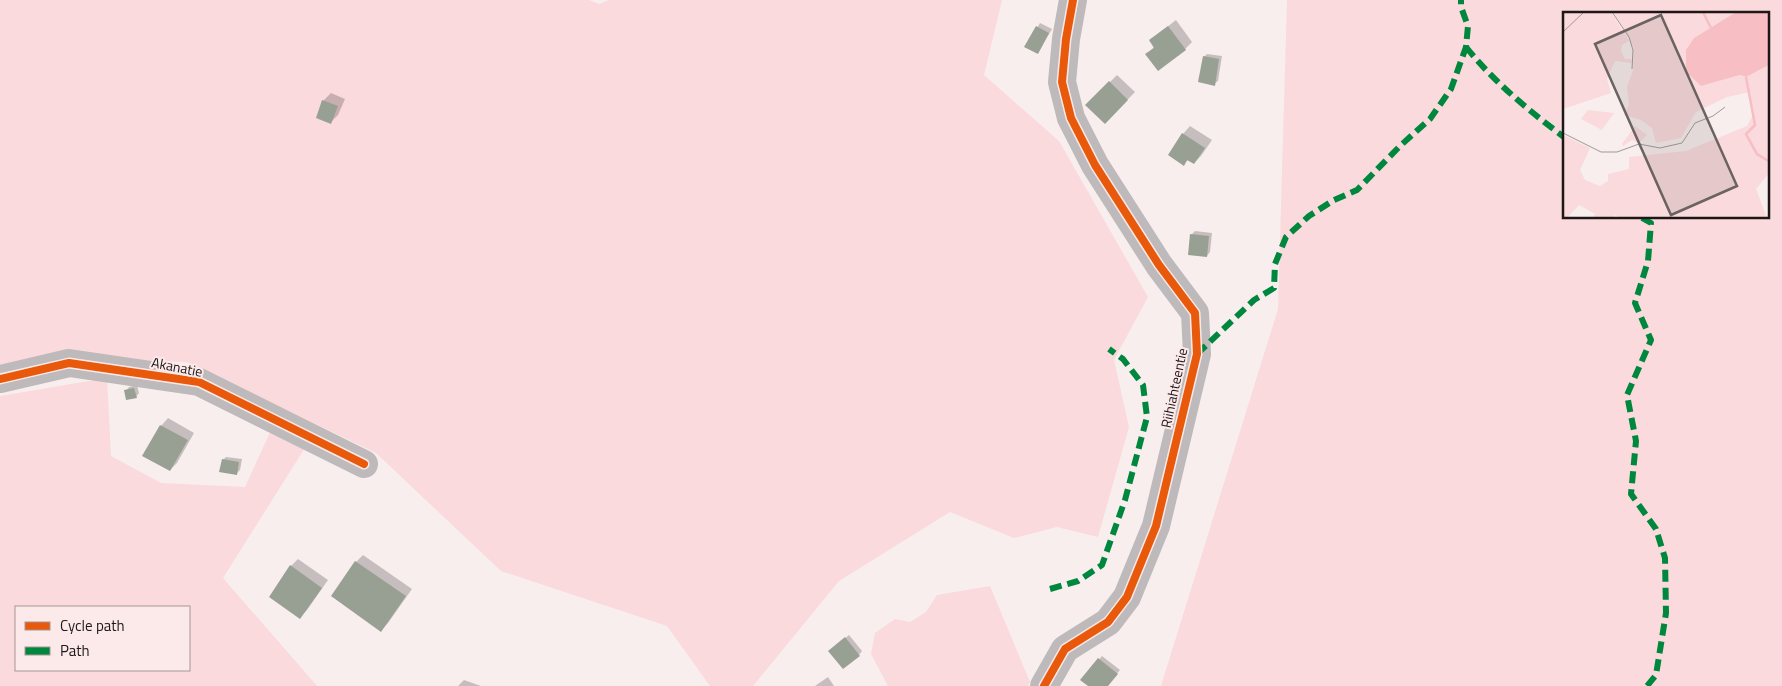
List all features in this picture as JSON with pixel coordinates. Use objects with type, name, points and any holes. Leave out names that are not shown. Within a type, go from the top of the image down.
[{"type":"street","name":"Riihiahteentie","points":[[1044,686],[1065,649],[1108,622],[1128,596],[1156,526],[1197,354],[1194,313],[1159,265],[1095,165],[1071,118],[1062,82],[1066,39],[1073,0]]},
{"type":"street","name":"Akanatie","points":[[0,379],[69,363],[199,382],[364,464]]},
{"type":"shaded area","points":[[0,0],[589,0],[599,4],[609,0],[1002,0],[984,75],[1059,141],[1148,297],[1114,360],[1129,427],[1098,537],[1057,527],[1014,538],[950,512],[839,581],[753,686],[710,686],[667,626],[501,571],[376,453],[186,362],[37,358],[0,367]]},
{"type":"shaded area","points":[[1287,0],[1782,0],[1782,686],[1161,686],[1278,309]]},
{"type":"shaded area","points":[[107,378],[111,456],[161,483],[245,487],[272,428],[308,443],[223,578],[317,686],[0,686],[0,396]]},
{"type":"shaded area","points":[[990,586],[1030,682],[1028,686],[888,686],[871,654],[875,633],[895,619],[910,622],[926,612],[937,595]]},
{"type":"building","points":[[1036,26],[1049,33],[1038,54],[1024,47]]},
{"type":"building","points":[[1168,26],[1186,50],[1158,71],[1145,54],[1154,48],[1149,40]]},
{"type":"building","points":[[1203,56],[1219,59],[1215,86],[1198,82]]},
{"type":"building","points":[[1109,81],[1128,100],[1105,124],[1085,105]]},
{"type":"building","points":[[322,100],[338,106],[331,124],[316,118]]},
{"type":"building","points":[[1182,133],[1205,148],[1194,164],[1187,160],[1184,166],[1168,155]]},
{"type":"building","points":[[1190,234],[1209,236],[1207,257],[1188,255]]},
{"type":"building","points":[[134,388],[137,398],[126,400],[124,390]]},
{"type":"building","points":[[160,425],[188,440],[170,471],[142,456]]},
{"type":"building","points":[[222,459],[239,462],[237,475],[219,472]]},
{"type":"building","points":[[355,561],[406,596],[381,632],[331,596]]},
{"type":"building","points":[[290,565],[322,588],[300,619],[269,597]]},
{"type":"building","points":[[845,637],[860,656],[843,669],[828,651]]},
{"type":"building","points":[[1098,658],[1118,674],[1108,686],[1088,686],[1080,680]]},
{"type":"marked path","points":[[1197,354],[1254,300],[1274,288],[1275,264],[1286,237],[1309,216],[1334,200],[1357,190],[1400,146],[1430,119],[1451,89],[1466,47],[1468,26],[1461,7],[1461,0]]},
{"type":"marked path","points":[[1466,47],[1512,95],[1563,136]]},
{"type":"marked path","points":[[1644,219],[1651,223],[1648,261],[1635,303],[1651,340],[1627,395],[1636,441],[1631,494],[1656,529],[1665,558],[1666,613],[1656,675],[1647,686]]},
{"type":"marked path","points":[[1050,589],[1078,581],[1102,565],[1125,500],[1147,417],[1143,385],[1123,359],[1109,349]]},
{"type":"cycle path","points":[[1044,686],[1065,649],[1108,622],[1127,597],[1156,526],[1197,354],[1195,313],[1159,265],[1095,165],[1071,118],[1062,82],[1066,39],[1073,0]]},
{"type":"cycle path","points":[[0,379],[69,363],[199,382],[364,464]]}]
